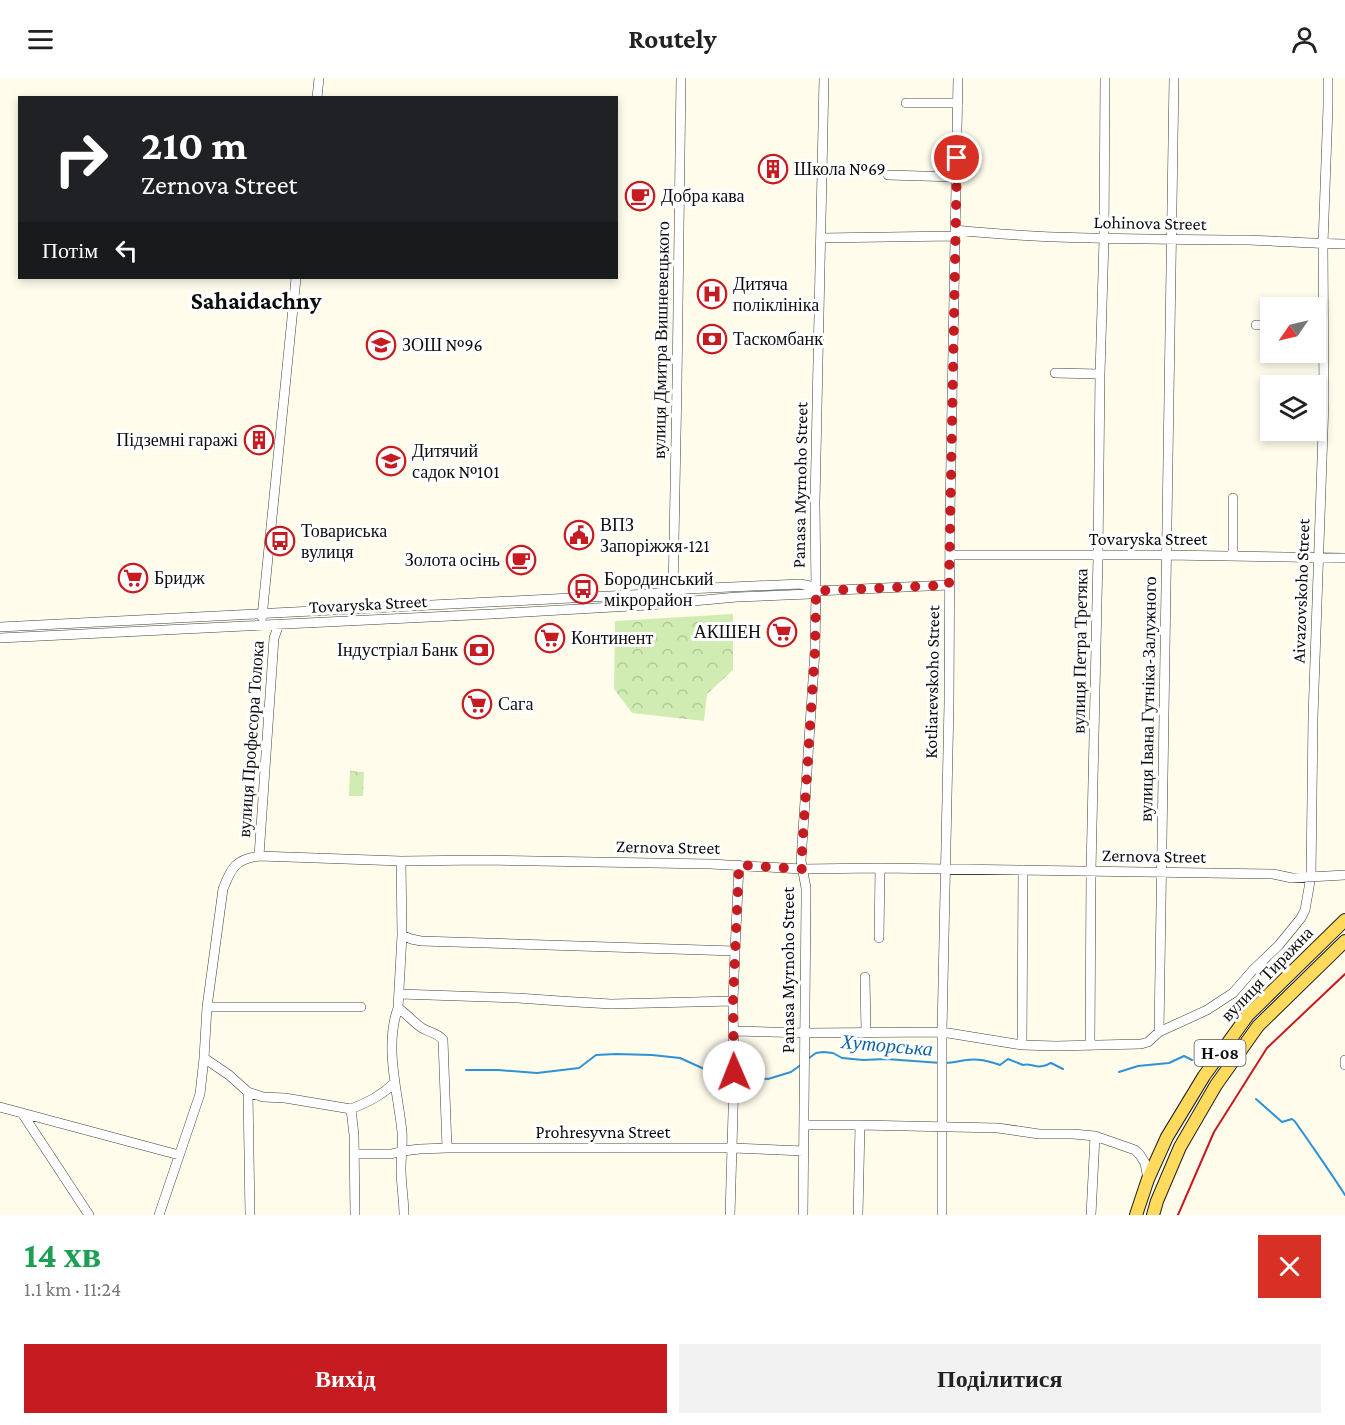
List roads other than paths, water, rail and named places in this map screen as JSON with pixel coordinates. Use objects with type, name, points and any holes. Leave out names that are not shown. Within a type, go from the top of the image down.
[{"type":"main road","name":"вулиця Тиражна","points":[[1136,1215],[1148,1179],[1167,1137],[1204,1076],[1248,1015],[1345,920]]},
{"type":"main road","name":"вулиця Тиражна","points":[[1153,1215],[1180,1147],[1216,1085],[1258,1026],[1345,941]]},
{"type":"street","points":[[317,96],[319,78]]},
{"type":"street","name":"вулиця Дмитра Вишневецького","points":[[673,602],[681,78]]},
{"type":"street","name":"Panasa Myrnoho Street","points":[[803,1215],[806,894],[802,852],[815,650],[815,503],[824,78]]},
{"type":"street","name":"Kotliarevskoho Street","points":[[942,1215],[941,1063],[958,78]]},
{"type":"street","name":"вулиця Петра Третяка","points":[[1090,1046],[1105,78]]},
{"type":"street","name":"вулиця Івана Гутніка-Залужного","points":[[1159,1032],[1174,78]]},
{"type":"street","name":"Aivazovskoho Street","points":[[1320,297],[1328,78]]},
{"type":"street","points":[[906,103],[958,104]]},
{"type":"street","points":[[888,175],[956,177]]},
{"type":"street","name":"Lohinova Street","points":[[821,238],[955,233],[1345,244]]},
{"type":"street","name":"вулиця Професора Толока","points":[[262,625],[296,279]]},
{"type":"street","name":"Aivazovskoho Street","points":[[1159,1032],[1207,1010],[1233,993],[1279,945],[1301,918],[1305,909],[1311,876],[1313,717],[1324,402],[1321,363]]},
{"type":"street","points":[[1055,373],[1100,374]]},
{"type":"street","points":[[1233,498],[1233,556]]},
{"type":"street","name":"Tovaryska Street","points":[[950,555],[1345,558]]},
{"type":"street","name":"Tovaryska Street","points":[[0,627],[649,594],[687,589],[800,584],[810,586],[816,591],[803,595],[737,597],[492,614],[0,638]]},
{"type":"street","points":[[816,591],[949,585]]},
{"type":"street","points":[[649,594],[655,599],[649,604]]},
{"type":"street","points":[[140,620],[140,631]]},
{"type":"street","name":"вулиця Професора Толока","points":[[259,856],[274,638],[279,624]]},
{"type":"street","name":"Zernova Street","points":[[207,1007],[223,889],[228,874],[237,863],[259,856],[401,861],[485,860],[739,865],[802,869],[880,868],[1273,874],[1292,878],[1345,875]]},
{"type":"street","points":[[401,861],[402,935],[398,1008],[393,1030],[394,1083],[400,1112],[403,1151],[401,1169],[404,1215]]},
{"type":"street","points":[[730,1215],[733,1148],[733,1001],[739,865]]},
{"type":"street","points":[[879,938],[880,868]]},
{"type":"street","points":[[1022,1045],[1023,870]]},
{"type":"street","points":[[402,935],[421,941],[735,951]]},
{"type":"street","points":[[865,977],[866,1033]]},
{"type":"street","points":[[399,994],[611,1004],[733,1001]]},
{"type":"street","points":[[159,1215],[200,1094],[207,1007],[361,1007]]},
{"type":"street","points":[[398,1008],[424,1029],[443,1040],[447,1148]]},
{"type":"street","points":[[734,1031],[942,1032],[1022,1045],[1090,1046],[1141,1044],[1148,1042],[1159,1032]]},
{"type":"street","points":[[204,1058],[229,1075],[248,1092],[263,1097],[285,1098],[351,1109],[372,1100],[394,1083]]},
{"type":"street","points":[[1345,1060],[1345,1065]]},
{"type":"street","points":[[248,1092],[250,1215]]},
{"type":"street","points":[[0,1107],[178,1155]]},
{"type":"street","points":[[351,1109],[354,1135],[355,1215]]},
{"type":"street","points":[[22,1113],[89,1215]]},
{"type":"street","points":[[804,1125],[998,1128],[1039,1134],[1095,1136],[1135,1150],[1145,1163],[1148,1179]]},
{"type":"street","points":[[858,1215],[860,1125]]},
{"type":"street","points":[[1091,1215],[1095,1136]]},
{"type":"street","name":"Prohresyvna Street","points":[[354,1154],[391,1154],[447,1148],[733,1148],[804,1151]]},
{"type":"waterway","name":"Хуторська","points":[[809,1058],[816,1053],[823,1052],[833,1053],[842,1058],[863,1060],[886,1059],[941,1063]]},
{"type":"waterway","name":"Хуторська","points":[[466,1070],[537,1073],[579,1068],[596,1055],[616,1054],[680,1058],[711,1072],[731,1075]]},
{"type":"waterway","name":"Хуторська","points":[[1119,1072],[1138,1066],[1169,1063],[1184,1056],[1192,1060]]},
{"type":"waterway","name":"Хуторська","points":[[946,1063],[975,1059],[1000,1065],[1008,1059],[1023,1065],[1045,1066],[1051,1063],[1063,1069]]},
{"type":"waterway","name":"Хуторська","points":[[737,1075],[768,1079],[791,1072],[802,1064]]},
{"type":"waterway","name":"Хуторська","points":[[1256,1099],[1282,1122],[1292,1119],[1295,1121],[1345,1195]]},
{"type":"railway","points":[[1178,1215],[1214,1132],[1267,1048],[1345,974]]},
{"type":"place","name":"Школа №69","points":[[773,169]]},
{"type":"place","name":"Добра кава","points":[[640,196]]},
{"type":"place","name":"Дитяча поліклініка","points":[[712,294]]},
{"type":"place","name":"Таскомбанк","points":[[712,339]]},
{"type":"place","name":"ЗОШ №96","points":[[381,345]]},
{"type":"place","name":"Підземні гаражі","points":[[259,440]]},
{"type":"place","name":"Дитячий садок №101","points":[[391,461]]},
{"type":"place","name":"ВПЗ Запоріжжя-121","points":[[579,535]]},
{"type":"place","name":"Товариська вулиця","points":[[280,541]]},
{"type":"place","name":"Золота осінь","points":[[521,560]]},
{"type":"place","name":"Бридж","points":[[133,578]]},
{"type":"place","name":"Бородинський мікрорайон","points":[[583,589]]},
{"type":"place","name":"АКШЕН","points":[[782,632]]},
{"type":"place","name":"Континент","points":[[550,638]]},
{"type":"place","name":"Індустріал Банк","points":[[479,650]]},
{"type":"place","name":"Сага","points":[[477,704]]},
{"type":"district","name":"Sahaidachny","points":[[256,301]]}]
